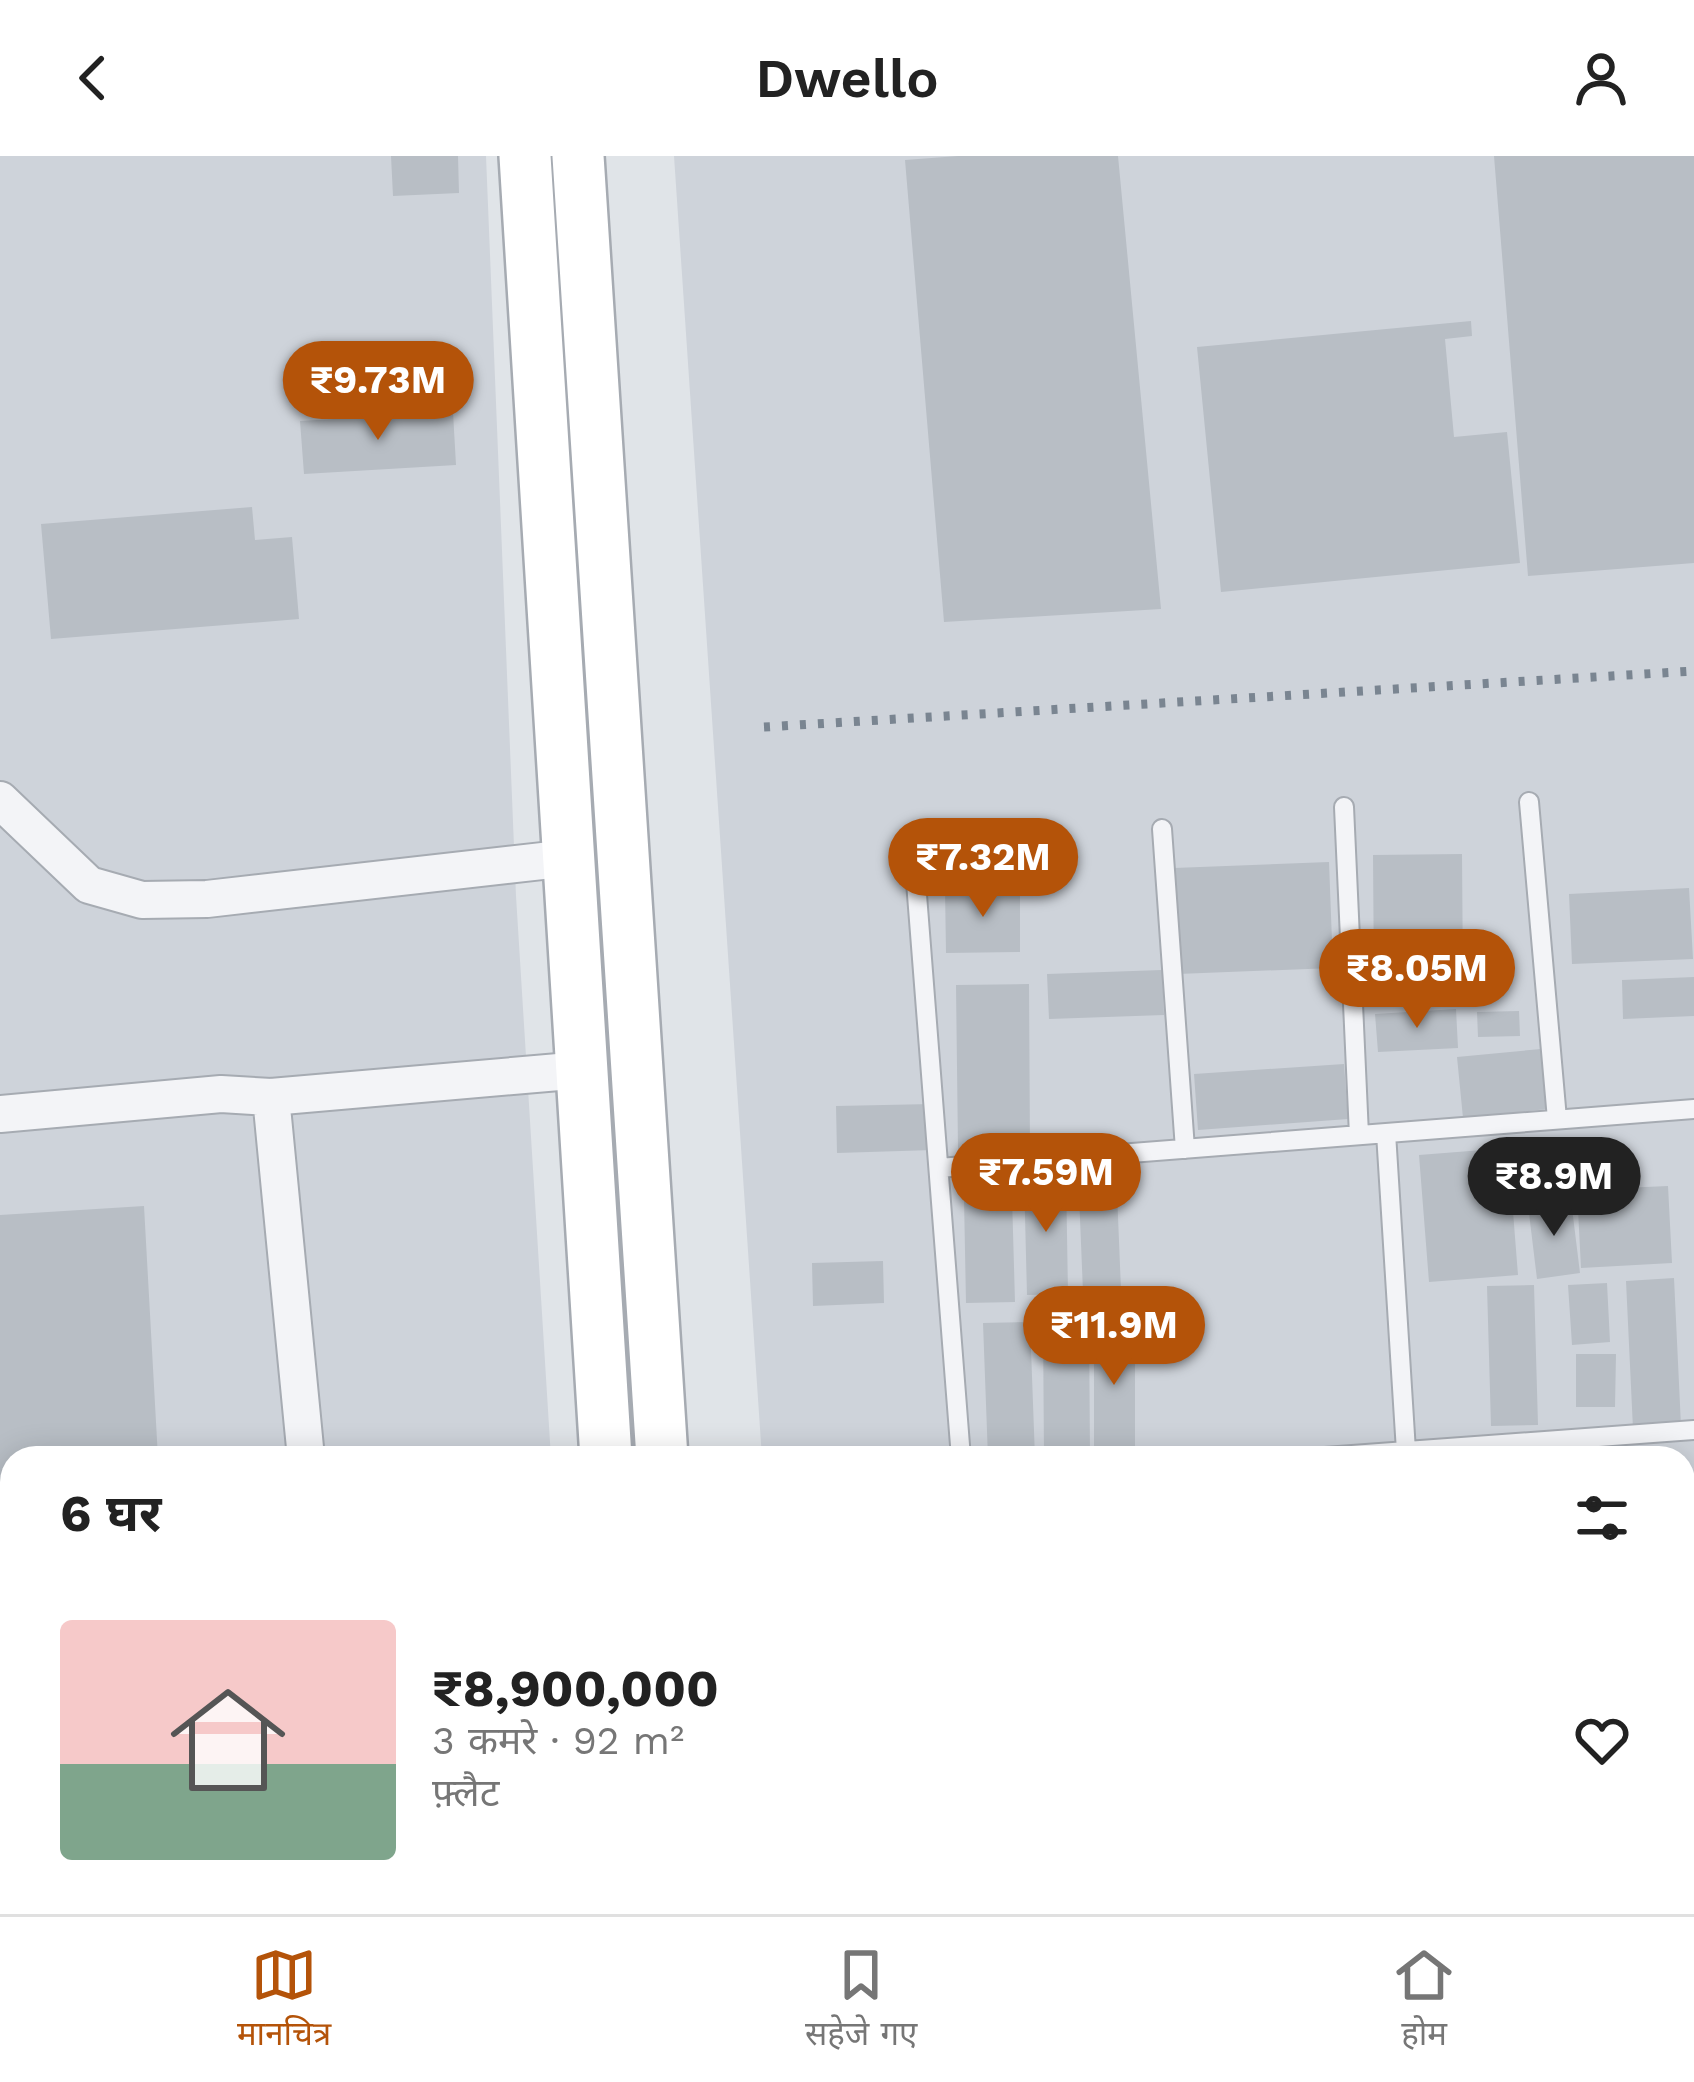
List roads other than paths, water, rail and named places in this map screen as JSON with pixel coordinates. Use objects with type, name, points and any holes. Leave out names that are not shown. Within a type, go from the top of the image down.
[{"type":"street","points":[[525,156],[605,1446]]},
{"type":"street","points":[[578,156],[661,1446]]},
{"type":"street","points":[[0,800],[89,885],[142,900],[207,899],[569,858]]},
{"type":"street","points":[[0,1114],[582,1070]]},
{"type":"street","points":[[271,1097],[305,1446]]},
{"type":"lane","points":[[1529,802],[1557,1119]]},
{"type":"lane","points":[[1344,807],[1359,1135]]},
{"type":"lane","points":[[1162,829],[1185,1149]]},
{"type":"lane","points":[[916,882],[960,1446]]},
{"type":"lane","points":[[939,1168],[1694,1109]]},
{"type":"lane","points":[[1386,1133],[1406,1446]]},
{"type":"lane","points":[[1475,1446],[1694,1430]]},
{"type":"railway","points":[[764,727],[1694,671]]}]
